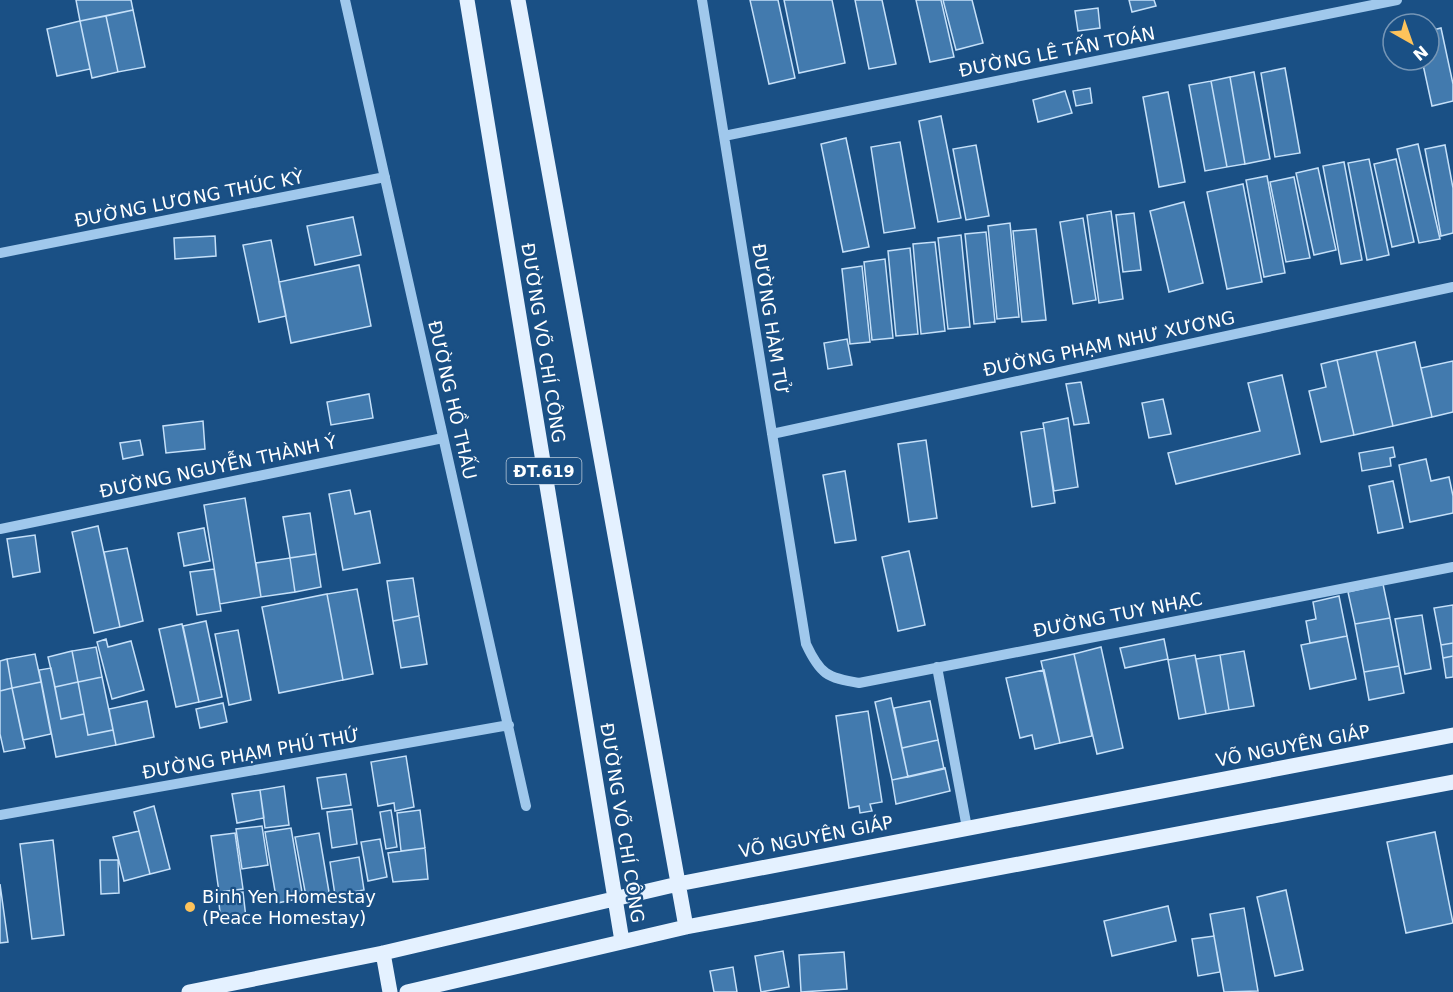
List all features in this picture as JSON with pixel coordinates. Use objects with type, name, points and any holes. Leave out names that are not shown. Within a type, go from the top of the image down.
[{"type":"main road","name":"ĐƯỜNG VÕ CHÍ CÔNG","points":[[467,0],[622,941]]},
{"type":"main road","name":"ĐƯỜNG VÕ CHÍ CÔNG","points":[[518,0],[686,927]]},
{"type":"main road","name":"VÕ NGUYÊN GIÁP","points":[[189,992],[382,953],[678,884],[1453,735]]},
{"type":"main road","points":[[407,992],[686,927],[1453,782]]},
{"type":"main road","points":[[382,953],[390,992]]},
{"type":"street","name":"ĐƯỜNG HỒ THẤU","points":[[345,0],[526,806]]},
{"type":"street","name":"ĐƯỜNG HÀM TỬ","points":[[702,0],[806,644]]},
{"type":"street","name":"ĐƯỜNG LÊ TẤN TOÁN","points":[[724,136],[1397,0]]},
{"type":"street","name":"ĐƯỜNG LƯƠNG THÚC KỲ","points":[[0,253],[385,177]]},
{"type":"street","name":"ĐƯỜNG PHẠM NHƯ XƯƠNG","points":[[772,434],[1453,287]]},
{"type":"street","name":"ĐƯỜNG NGUYỄN THÀNH Ý","points":[[0,529],[443,438]]},
{"type":"street","name":"ĐƯỜNG TUY NHẠC","points":[[806,644],[816,664],[835,679],[860,683],[1453,567]]},
{"type":"street","points":[[936,667],[967,828]]},
{"type":"street","name":"ĐƯỜNG PHẠM PHÚ THỨ","points":[[0,815],[509,725]]},
{"type":"building","points":[[76,0],[131,0],[133,10],[80,21]]},
{"type":"building","points":[[750,0],[778,0],[795,78],[769,84]]},
{"type":"building","points":[[784,0],[832,0],[845,63],[799,73]]},
{"type":"building","points":[[855,0],[882,0],[896,64],[869,69]]},
{"type":"building","points":[[916,0],[941,0],[954,57],[930,62]]},
{"type":"building","points":[[943,0],[972,0],[983,43],[956,50]]},
{"type":"building","points":[[1129,0],[1154,0],[1156,6],[1132,12]]},
{"type":"building","points":[[1098,8],[1100,28],[1078,31],[1075,11]]},
{"type":"building","points":[[133,10],[145,67],[118,72],[106,16]]},
{"type":"building","points":[[106,16],[118,72],[92,78],[80,21]]},
{"type":"building","points":[[80,21],[90,69],[57,76],[47,29]]},
{"type":"building","points":[[1441,28],[1453,84],[1453,101],[1432,106],[1425,72],[1441,72]]},
{"type":"building","points":[[1285,68],[1300,153],[1275,157],[1261,73]]},
{"type":"building","points":[[1254,72],[1270,159],[1245,164],[1230,77]]},
{"type":"building","points":[[1230,77],[1245,164],[1227,167],[1211,81]]},
{"type":"building","points":[[1211,81],[1227,167],[1205,171],[1189,85]]},
{"type":"building","points":[[1090,88],[1092,103],[1076,106],[1073,91]]},
{"type":"building","points":[[1065,91],[1072,113],[1038,122],[1033,100]]},
{"type":"building","points":[[1168,92],[1185,182],[1159,187],[1143,97]]},
{"type":"building","points":[[941,116],[961,218],[938,222],[919,121]]},
{"type":"building","points":[[846,138],[869,247],[843,252],[821,144]]},
{"type":"building","points":[[900,142],[915,228],[884,233],[871,147]]},
{"type":"building","points":[[1418,144],[1440,239],[1419,243],[1397,149]]},
{"type":"building","points":[[976,145],[989,216],[966,220],[953,149]]},
{"type":"building","points":[[1445,145],[1453,188],[1453,233],[1441,236],[1425,149]]},
{"type":"building","points":[[1369,159],[1389,255],[1367,260],[1348,163]]},
{"type":"building","points":[[1396,159],[1414,242],[1392,247],[1374,164]]},
{"type":"building","points":[[1344,162],[1362,260],[1341,264],[1323,166]]},
{"type":"building","points":[[1318,168],[1336,250],[1314,255],[1296,173]]},
{"type":"building","points":[[1267,176],[1285,273],[1264,277],[1246,180]]},
{"type":"building","points":[[1294,177],[1310,258],[1286,262],[1270,182]]},
{"type":"building","points":[[1243,184],[1262,282],[1227,289],[1207,192]]},
{"type":"building","points":[[1184,202],[1203,283],[1169,292],[1150,211]]},
{"type":"building","points":[[1111,211],[1123,299],[1099,303],[1087,215]]},
{"type":"building","points":[[1134,213],[1141,270],[1123,272],[1116,215]]},
{"type":"building","points":[[353,217],[361,255],[315,265],[307,226]]},
{"type":"building","points":[[1083,218],[1096,300],[1073,304],[1060,222]]},
{"type":"building","points":[[1010,223],[1019,317],[997,319],[988,226]]},
{"type":"building","points":[[1036,229],[1046,320],[1022,322],[1013,231]]},
{"type":"building","points":[[986,232],[995,322],[974,324],[965,234]]},
{"type":"building","points":[[961,235],[970,327],[948,329],[938,238]]},
{"type":"building","points":[[215,236],[216,256],[175,259],[174,238]]},
{"type":"building","points":[[271,240],[286,316],[259,322],[243,245]]},
{"type":"building","points":[[935,242],[945,331],[921,334],[913,244]]},
{"type":"building","points":[[910,248],[918,334],[896,336],[888,251]]},
{"type":"building","points":[[885,259],[893,338],[872,340],[864,262]]},
{"type":"building","points":[[359,265],[371,326],[291,343],[279,282]]},
{"type":"building","points":[[862,266],[870,342],[850,344],[842,269]]},
{"type":"building","points":[[847,339],[852,365],[828,369],[824,343]]},
{"type":"building","points":[[1415,342],[1432,417],[1393,426],[1376,351]]},
{"type":"building","points":[[1376,351],[1393,426],[1354,435],[1337,360]]},
{"type":"building","points":[[1337,360],[1354,435],[1321,442],[1309,391],[1326,387],[1321,364]]},
{"type":"building","points":[[1453,361],[1453,412],[1432,417],[1421,368]]},
{"type":"building","points":[[1282,375],[1300,454],[1176,484],[1168,453],[1260,431],[1248,383]]},
{"type":"building","points":[[1081,382],[1089,423],[1074,425],[1066,384]]},
{"type":"building","points":[[369,394],[373,418],[331,425],[327,402]]},
{"type":"building","points":[[1163,399],[1171,434],[1149,438],[1142,403]]},
{"type":"building","points":[[1068,418],[1078,487],[1054,491],[1043,423]]},
{"type":"building","points":[[203,421],[205,449],[166,453],[163,426]]},
{"type":"building","points":[[1044,428],[1055,503],[1032,507],[1021,432]]},
{"type":"building","points":[[140,440],[143,455],[123,459],[120,443]]},
{"type":"building","points":[[926,440],[937,518],[909,522],[898,444]]},
{"type":"building","points":[[1393,447],[1395,457],[1390,458],[1391,466],[1362,471],[1359,453]]},
{"type":"building","points":[[1426,459],[1431,481],[1449,477],[1453,496],[1453,513],[1410,522],[1399,465]]},
{"type":"building","points":[[845,471],[856,540],[835,543],[823,475]]},
{"type":"building","points":[[1393,481],[1403,528],[1378,533],[1369,486]]},
{"type":"building","points":[[350,490],[355,514],[370,511],[380,563],[343,570],[329,494]]},
{"type":"building","points":[[245,498],[261,597],[220,604],[204,505]]},
{"type":"building","points":[[310,513],[316,554],[290,558],[283,517]]},
{"type":"building","points":[[98,526],[120,627],[94,633],[72,532]]},
{"type":"building","points":[[204,528],[210,561],[184,566],[178,533]]},
{"type":"building","points":[[35,535],[40,572],[13,577],[7,539]]},
{"type":"building","points":[[127,548],[143,621],[120,627],[104,552]]},
{"type":"building","points":[[909,551],[925,625],[898,631],[882,557]]},
{"type":"building","points":[[316,554],[321,587],[295,592],[290,558]]},
{"type":"building","points":[[290,558],[295,592],[261,597],[256,563]]},
{"type":"building","points":[[214,569],[221,611],[197,615],[190,572]]},
{"type":"building","points":[[413,578],[419,616],[393,621],[387,581]]},
{"type":"building","points":[[1383,584],[1390,618],[1355,624],[1348,592]]},
{"type":"building","points":[[357,589],[373,674],[343,680],[327,594]]},
{"type":"building","points":[[327,594],[343,680],[279,693],[262,607]]},
{"type":"building","points":[[1339,596],[1347,636],[1310,643],[1306,621],[1316,619],[1313,602]]},
{"type":"building","points":[[1453,605],[1453,643],[1441,645],[1434,608]]},
{"type":"building","points":[[1422,615],[1431,669],[1405,674],[1395,619]]},
{"type":"building","points":[[419,616],[427,664],[401,668],[393,621]]},
{"type":"building","points":[[1390,618],[1399,666],[1364,672],[1355,624]]},
{"type":"building","points":[[206,621],[222,697],[199,702],[183,626]]},
{"type":"building","points":[[182,624],[199,702],[176,707],[159,629]]},
{"type":"building","points":[[238,630],[251,700],[229,705],[215,634]]},
{"type":"building","points":[[1347,636],[1356,679],[1310,689],[1301,645]]},
{"type":"building","points":[[106,639],[108,647],[131,641],[144,690],[112,699],[97,642]]},
{"type":"building","points":[[1164,639],[1168,659],[1125,668],[1120,648]]},
{"type":"building","points":[[1453,643],[1453,656],[1443,658],[1441,645]]},
{"type":"building","points":[[96,647],[102,677],[78,682],[72,651]]},
{"type":"building","points":[[1101,647],[1123,748],[1097,754],[1074,654]]},
{"type":"building","points":[[72,651],[78,682],[55,687],[48,657]]},
{"type":"building","points":[[1244,651],[1254,706],[1229,710],[1220,655]]},
{"type":"building","points":[[35,654],[41,682],[12,688],[7,659]]},
{"type":"building","points":[[1074,654],[1092,736],[1060,743],[1041,661]]},
{"type":"building","points":[[1195,655],[1206,714],[1179,719],[1168,660]]},
{"type":"building","points":[[1220,655],[1229,710],[1206,714],[1196,659]]},
{"type":"building","points":[[1453,656],[1453,677],[1446,678],[1443,658]]},
{"type":"building","points":[[7,659],[12,688],[0,691],[0,661]]},
{"type":"building","points":[[1399,666],[1404,693],[1369,700],[1364,672]]},
{"type":"building","points":[[51,668],[61,719],[84,714],[88,735],[113,730],[116,745],[56,757],[39,670]]},
{"type":"building","points":[[1044,670],[1060,743],[1035,749],[1032,735],[1020,738],[1006,678]]},
{"type":"building","points":[[102,677],[113,730],[88,735],[78,682]]},
{"type":"building","points":[[41,682],[51,734],[23,740],[12,688]]},
{"type":"building","points":[[78,682],[84,714],[61,719],[55,687]]},
{"type":"building","points":[[12,688],[25,748],[4,752],[0,734],[0,691]]},
{"type":"building","points":[[891,698],[908,777],[892,780],[875,702]]},
{"type":"building","points":[[147,701],[154,737],[116,745],[109,709]]},
{"type":"building","points":[[930,701],[938,740],[902,748],[894,708]]},
{"type":"building","points":[[223,703],[227,722],[200,728],[196,709]]},
{"type":"building","points":[[868,711],[882,802],[870,804],[872,811],[860,813],[859,806],[849,808],[836,716]]},
{"type":"building","points":[[938,740],[944,769],[908,777],[902,748]]},
{"type":"building","points":[[406,756],[414,807],[395,811],[394,803],[378,806],[371,762]]},
{"type":"building","points":[[945,768],[950,791],[896,804],[892,780]]},
{"type":"building","points":[[346,774],[351,805],[322,809],[317,778]]},
{"type":"building","points":[[284,786],[289,825],[265,828],[260,790]]},
{"type":"building","points":[[260,790],[264,818],[237,823],[232,794]]},
{"type":"building","points":[[154,806],[170,869],[150,874],[134,812]]},
{"type":"building","points":[[352,809],[357,844],[332,848],[327,812]]},
{"type":"building","points":[[391,810],[397,847],[386,849],[380,812]]},
{"type":"building","points":[[420,810],[425,848],[401,851],[397,813]]},
{"type":"building","points":[[262,826],[268,865],[242,869],[236,829]]},
{"type":"building","points":[[291,828],[303,898],[277,903],[265,832]]},
{"type":"building","points":[[139,831],[150,874],[124,881],[113,837]]},
{"type":"building","points":[[1435,832],[1453,923],[1406,933],[1387,842]]},
{"type":"building","points":[[235,833],[243,889],[219,892],[211,836]]},
{"type":"building","points":[[319,833],[330,898],[307,902],[295,837]]},
{"type":"building","points":[[380,839],[387,877],[368,881],[361,842]]},
{"type":"building","points":[[53,840],[64,935],[32,939],[20,844]]},
{"type":"building","points":[[425,848],[428,879],[393,882],[388,853]]},
{"type":"building","points":[[359,857],[364,890],[335,895],[330,862]]},
{"type":"building","points":[[100,860],[118,860],[119,893],[101,894]]},
{"type":"building","points":[[0,884],[8,942],[0,943]]},
{"type":"building","points":[[1286,890],[1303,970],[1275,976],[1257,897]]},
{"type":"building","points":[[243,892],[246,918],[221,921],[218,895]]},
{"type":"building","points":[[1168,906],[1176,941],[1112,956],[1104,921]]},
{"type":"building","points":[[1244,908],[1258,991],[1224,992],[1210,914]]},
{"type":"building","points":[[1214,936],[1220,972],[1198,976],[1192,939]]},
{"type":"building","points":[[783,951],[789,987],[761,992],[755,956]]},
{"type":"building","points":[[844,952],[847,989],[801,992],[799,955]]},
{"type":"building","points":[[733,967],[737,992],[714,992],[710,971]]},
{"type":"place","name":"Binh Yen Homestay (Peace Homestay)","points":[[190,907]]}]
